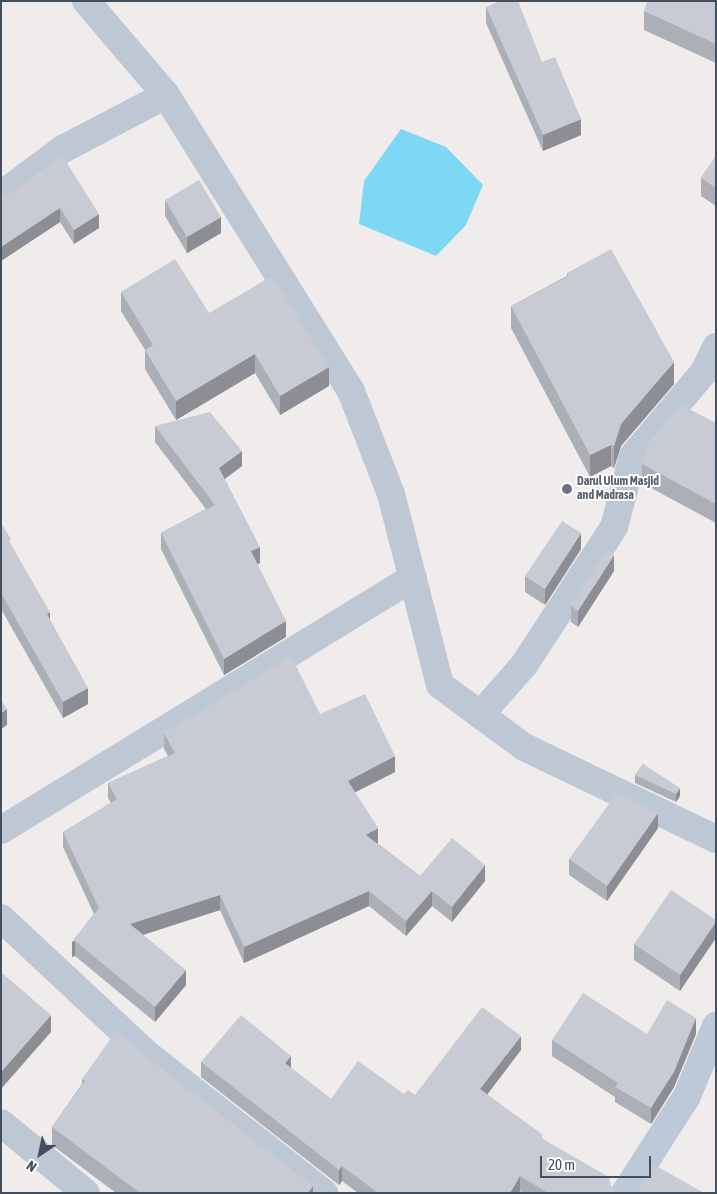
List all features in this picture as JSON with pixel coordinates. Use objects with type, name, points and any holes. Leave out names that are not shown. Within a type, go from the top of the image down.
[{"type":"street","points":[[86,1],[166,95],[352,391],[391,494],[440,685],[524,748],[716,839]]},
{"type":"street","points":[[1,194],[63,149],[166,95]]},
{"type":"street","points":[[480,715],[524,665],[614,527],[633,456],[704,372],[716,347]]},
{"type":"street","points":[[1,830],[413,578]]},
{"type":"street","points":[[1,918],[148,1055],[324,1193]]},
{"type":"street","points":[[625,1193],[687,1096],[716,1026]]},
{"type":"street","points":[[1,1123],[86,1193]]},
{"type":"water","points":[[401,129],[446,147],[483,185],[466,225],[436,256],[359,224],[364,181]]},
{"type":"building","points":[[500,1],[518,1],[542,62],[555,57],[581,119],[543,135],[486,7]]},
{"type":"building","points":[[647,1],[716,1],[716,44],[644,11]]},
{"type":"building","points":[[62,155],[99,214],[74,230],[60,208],[1,247],[1,196],[10,193]]},
{"type":"building","points":[[716,156],[716,188],[701,178]]},
{"type":"building","points":[[199,180],[221,217],[187,237],[165,200]]},
{"type":"building","points":[[611,249],[674,362],[621,424],[614,446],[611,445],[590,455],[511,306],[569,276],[567,273]]},
{"type":"building","points":[[175,259],[209,313],[272,276],[329,367],[280,396],[255,354],[176,401],[145,350],[153,345],[121,292]]},
{"type":"building","points":[[681,405],[716,423],[716,504],[642,464],[647,445]]},
{"type":"building","points":[[210,412],[242,451],[219,468],[260,547],[251,551],[286,621],[224,659],[161,533],[215,505],[155,426]]},
{"type":"building","points":[[562,521],[581,533],[545,589],[525,576]]},
{"type":"building","points":[[1,523],[11,539],[9,541],[50,612],[47,614],[88,688],[63,702],[1,593]]},
{"type":"building","points":[[607,550],[614,555],[578,611],[571,606]]},
{"type":"building","points":[[291,656],[320,714],[365,694],[395,756],[348,781],[378,828],[366,835],[420,876],[452,838],[485,865],[452,907],[432,891],[406,921],[369,891],[244,947],[220,895],[130,924],[186,970],[155,1007],[75,941],[72,942],[99,908],[63,832],[117,799],[108,783],[175,753],[164,733]]},
{"type":"building","points":[[1,700],[7,709],[1,713]]},
{"type":"building","points":[[643,764],[680,788],[676,794],[635,775]]},
{"type":"building","points":[[617,793],[658,813],[607,886],[569,859]]},
{"type":"building","points":[[671,890],[716,920],[680,975],[634,944]]},
{"type":"building","points":[[1,972],[51,1015],[1,1072]]},
{"type":"building","points":[[583,993],[647,1034],[667,1000],[696,1018],[674,1072],[651,1108],[615,1087],[618,1083],[552,1040]]},
{"type":"building","points":[[482,1007],[521,1036],[480,1089],[543,1135],[541,1138],[609,1177],[611,1186],[617,1191],[635,1193],[548,1193],[520,1176],[510,1193],[378,1193],[342,1166],[339,1170],[201,1062],[241,1015],[291,1056],[285,1063],[331,1099],[358,1061],[404,1094],[408,1090],[415,1095]]},
{"type":"building","points":[[117,1030],[138,1050],[313,1186],[308,1193],[140,1193],[52,1127],[85,1081],[82,1079]]},
{"type":"building","points":[[653,1164],[704,1193],[636,1193]]},
{"type":"place","name":"Darul Ulum Masjid and Madrasa","points":[[567,489]]}]
